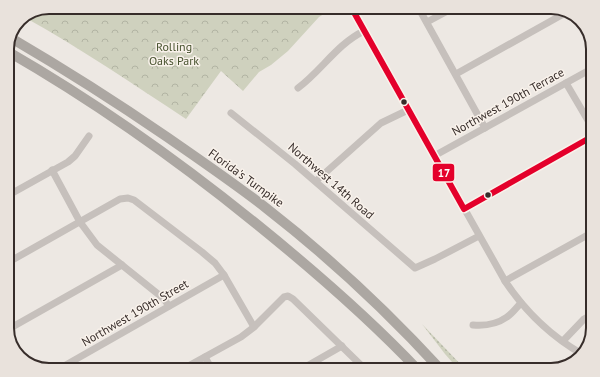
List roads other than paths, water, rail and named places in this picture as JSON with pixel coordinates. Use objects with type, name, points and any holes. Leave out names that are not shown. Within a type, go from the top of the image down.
[{"type":"highway","name":"Florida's Turnpike","points":[[15,41],[117,104],[266,207],[363,290],[396,322],[434,363]]},
{"type":"highway","points":[[14,55],[88,100],[194,174],[314,271],[356,308],[411,363]]},
{"type":"highway","points":[[389,340],[406,363]]},
{"type":"street","points":[[354,14],[505,281],[530,314],[544,327],[577,351]]},
{"type":"street","points":[[422,14],[485,128]]},
{"type":"street","points":[[427,22],[442,14]]},
{"type":"street","points":[[456,74],[561,15]]},
{"type":"street","points":[[298,88],[351,37],[364,30]]},
{"type":"street","name":"Northwest 190th Terrace","points":[[434,156],[586,72]]},
{"type":"street","points":[[566,83],[586,116]]},
{"type":"street","points":[[316,181],[381,123],[408,110]]},
{"type":"street","name":"Northwest 14th Road","points":[[231,113],[316,181],[415,268],[479,236]]},
{"type":"street","points":[[14,192],[68,162],[75,156],[89,136]]},
{"type":"street","points":[[464,209],[586,140]]},
{"type":"street","points":[[52,170],[80,222],[97,245],[163,298],[170,306]]},
{"type":"street","points":[[14,259],[120,199],[128,198],[134,200],[202,252],[215,264],[224,275],[254,326]]},
{"type":"street","points":[[505,281],[586,236]]},
{"type":"street","points":[[14,326],[122,266]]},
{"type":"street","name":"Northwest 190th Street","points":[[69,363],[224,275]]},
{"type":"street","points":[[194,363],[241,337],[284,297],[288,296],[293,299],[359,363]]},
{"type":"street","points":[[473,325],[486,325],[507,317],[521,303]]},
{"type":"street","points":[[563,341],[586,318]]},
{"type":"street","points":[[312,363],[342,346]]},
{"type":"street","points":[[205,357],[208,363]]},
{"type":"park label","name":"Rolling Oaks Park","points":[[174,54]]}]
